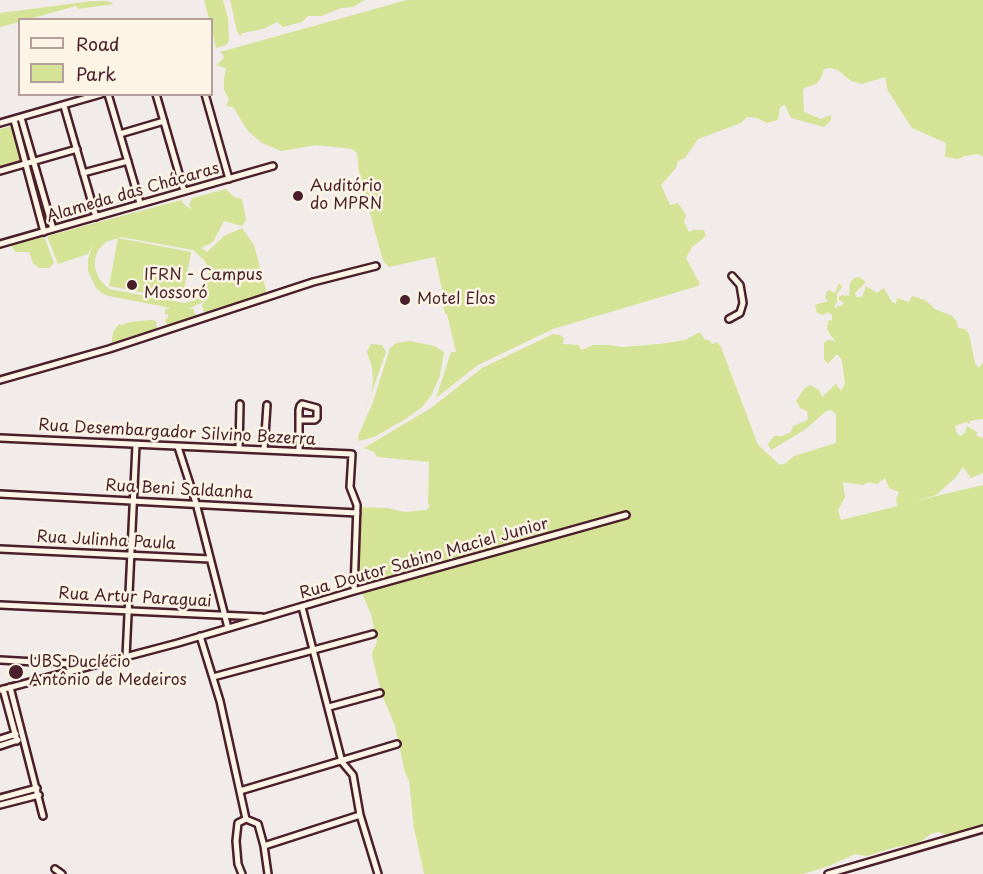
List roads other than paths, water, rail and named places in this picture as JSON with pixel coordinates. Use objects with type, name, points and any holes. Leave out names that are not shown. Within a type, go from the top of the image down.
[{"type":"street","points":[[0,123],[95,96]]},
{"type":"street","points":[[109,96],[141,203]]},
{"type":"street","points":[[157,96],[184,191]]},
{"type":"street","points":[[206,96],[229,179]]},
{"type":"street","points":[[64,106],[96,217]]},
{"type":"street","points":[[21,118],[53,229]]},
{"type":"street","points":[[14,120],[44,232]]},
{"type":"street","points":[[120,134],[164,121]]},
{"type":"street","points":[[0,171],[76,149]]},
{"type":"street","points":[[83,173],[128,161]]},
{"type":"street","name":"Alameda das Chácaras","points":[[0,244],[273,166]]},
{"type":"street","points":[[0,380],[109,350],[313,282],[376,266]]},
{"type":"street","points":[[729,319],[740,313],[743,303],[740,285],[732,276]]},
{"type":"street","points":[[239,449],[240,404]]},
{"type":"street","points":[[264,450],[267,405]]},
{"type":"street","points":[[299,420],[299,452]]},
{"type":"street","name":"Rua Desembargador Silvino Bezerra","points":[[0,438],[352,454],[351,487],[357,513]]},
{"type":"street","points":[[126,657],[136,445]]},
{"type":"street","points":[[178,447],[196,503],[228,628]]},
{"type":"street","name":"Rua Beni Saldanha","points":[[0,494],[357,513]]},
{"type":"street","points":[[354,591],[357,513]]},
{"type":"street","name":"Rua Doutor Sabino Maciel Junior","points":[[1,690],[126,657],[626,515]]},
{"type":"street","name":"Rua Julinha Paula","points":[[0,549],[210,559]]},
{"type":"street","name":"Rua Artur Paraguai","points":[[0,605],[268,617]]},
{"type":"street","points":[[303,607],[342,762],[354,777],[360,815],[378,874]]},
{"type":"street","points":[[213,677],[374,634]]},
{"type":"street","points":[[200,636],[213,677],[246,819]]},
{"type":"street","points":[[0,660],[93,665]]},
{"type":"street","points":[[10,687],[19,737]]},
{"type":"street","points":[[1,690],[38,791],[43,816]]},
{"type":"street","points":[[329,707],[380,693]]},
{"type":"street","points":[[0,739],[19,737]]},
{"type":"street","points":[[0,746],[19,737]]},
{"type":"street","points":[[240,790],[342,762],[397,744]]},
{"type":"street","points":[[0,798],[38,791]]},
{"type":"street","points":[[0,805],[38,791]]},
{"type":"street","points":[[264,846],[360,815]]},
{"type":"street","points":[[246,819],[258,824],[268,874]]},
{"type":"street","points":[[242,874],[238,864],[236,841],[238,824],[246,819]]},
{"type":"street","points":[[828,874],[983,829]]},
{"type":"street","points":[[55,869],[62,874]]},
{"type":"place","name":"Auditório do MPRN","points":[[298,196]]},
{"type":"place","name":"IFRN - Campus Mossoró","points":[[132,285]]},
{"type":"place","name":"Motel Elos","points":[[405,300]]},
{"type":"place","name":"UBS Duclécio Antônio de Medeiros","points":[[16,672]]}]
